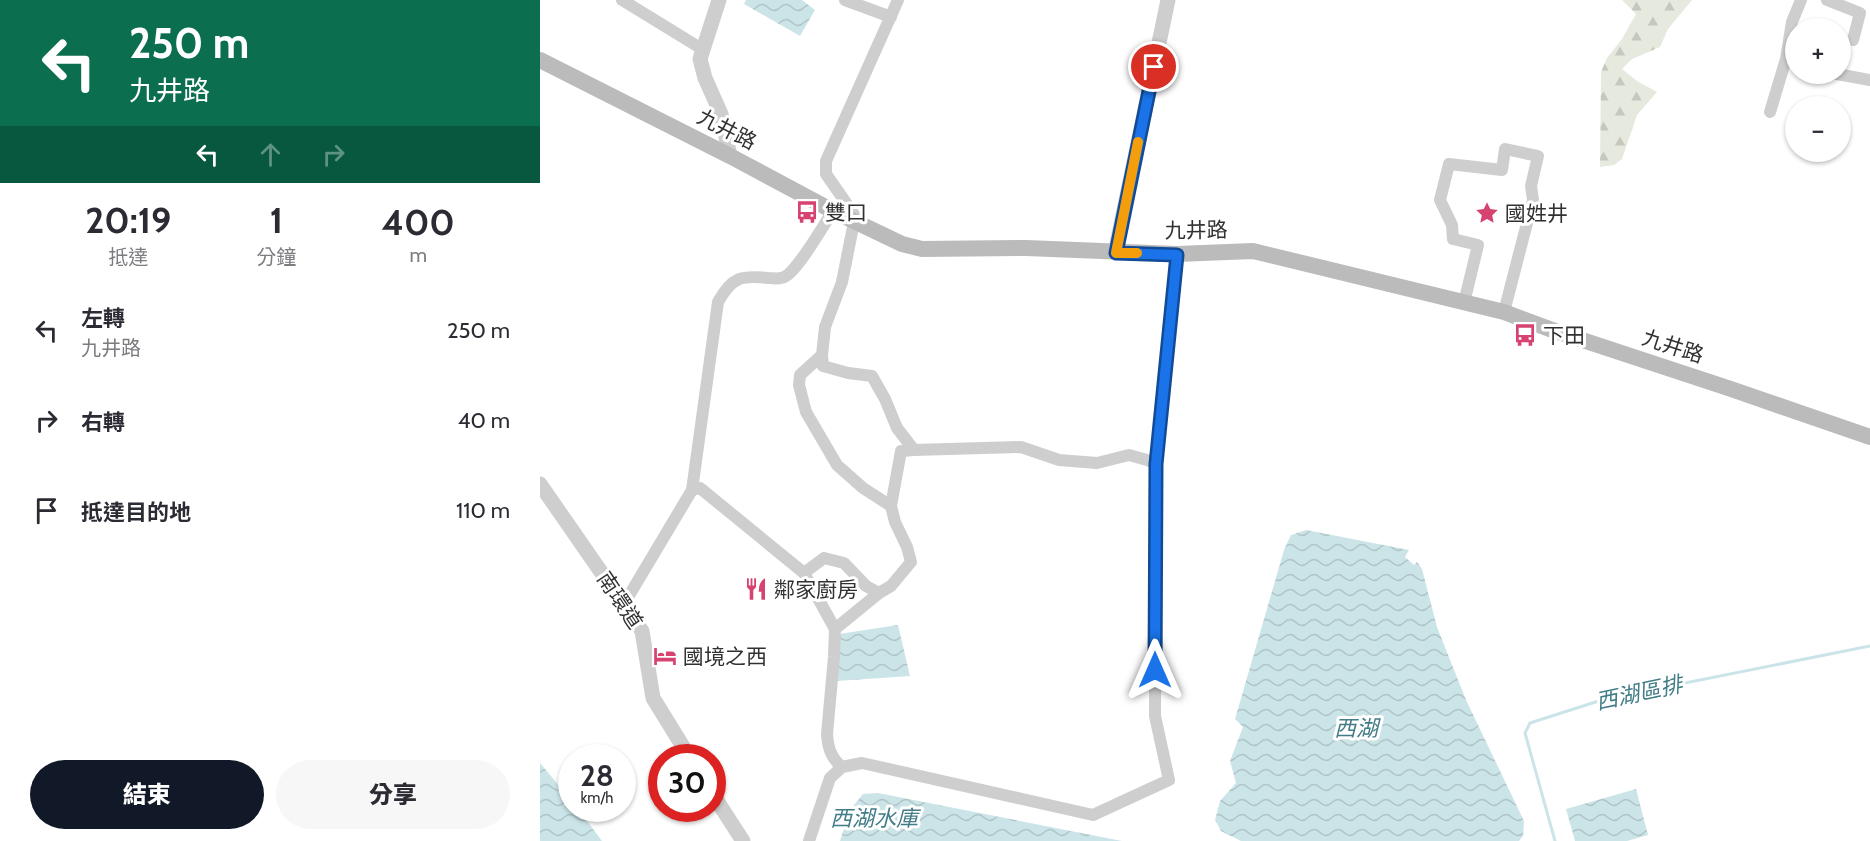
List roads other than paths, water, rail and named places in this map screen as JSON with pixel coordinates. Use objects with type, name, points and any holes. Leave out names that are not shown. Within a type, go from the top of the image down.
[{"type":"main road","name":"九井路","points":[[540,60],[833,211],[902,244],[922,249],[1026,248],[1177,255],[1253,251],[1504,312],[1870,437]]},
{"type":"street","points":[[622,0],[702,49]]},
{"type":"street","points":[[719,0],[700,59],[705,78],[721,114],[730,156]]},
{"type":"street","points":[[845,0],[891,17]]},
{"type":"street","points":[[898,0],[826,161],[826,174],[859,224],[842,282],[825,327],[822,355],[823,366],[848,373],[872,376],[897,428],[914,450]]},
{"type":"street","points":[[1116,253],[1168,0]]},
{"type":"street","points":[[1794,18],[1801,0]]},
{"type":"street","points":[[1827,0],[1860,13],[1853,40]]},
{"type":"street","points":[[1770,112],[1785,76]]},
{"type":"street","points":[[1851,77],[1870,80]]},
{"type":"street","points":[[1464,303],[1478,245],[1453,239],[1452,225],[1440,200],[1449,164],[1502,170],[1505,149],[1538,156],[1531,186],[1533,200],[1504,312]]},
{"type":"street","points":[[624,604],[692,490],[718,302],[725,290],[737,280],[749,276],[778,279],[785,277],[794,268],[833,211]]},
{"type":"street","points":[[809,841],[830,778],[842,767],[861,763],[1093,815],[1169,780],[1155,716],[1156,464],[1177,255]]},
{"type":"street","points":[[822,355],[800,375],[799,385],[806,412],[837,465],[863,489],[891,506]]},
{"type":"street","points":[[835,629],[891,586],[911,562],[891,506],[901,451],[1021,447],[1059,459],[1097,463],[1129,456],[1156,464]]},
{"type":"street","name":"南環道","points":[[540,484],[642,631],[653,698],[681,744]]},
{"type":"street","points":[[692,490],[700,488],[804,573],[835,629],[826,734],[833,759],[842,767]]},
{"type":"street","points":[[804,573],[824,558],[843,563],[866,586],[879,593]]},
{"type":"street","points":[[726,815],[743,841]]},
{"type":"water","points":[[746,0],[802,0],[815,10],[800,36],[744,4]]},
{"type":"water","name":"西湖","points":[[1306,530],[1409,550],[1405,557],[1414,565],[1417,562],[1422,569],[1437,627],[1466,700],[1524,821],[1523,836],[1519,841],[1241,841],[1221,831],[1215,820],[1220,801],[1236,783],[1230,761],[1243,727],[1235,719],[1284,550],[1291,535]]},
{"type":"water","points":[[898,625],[910,676],[837,681],[839,634]]},
{"type":"water","points":[[540,763],[558,784],[558,822],[588,822],[602,841],[540,841]]},
{"type":"water","points":[[1636,789],[1648,835],[1627,841],[1575,841],[1566,809]]},
{"type":"water","name":"西湖水庫","points":[[878,793],[1122,841],[840,841],[850,810],[863,794]]},
{"type":"waterway","name":"西湖區排","points":[[1555,841],[1525,733],[1530,723],[1605,699],[1870,646]]},
{"type":"place","name":"雙口","points":[[807,212]]},
{"type":"place","name":"國姓井","points":[[1487,213]]},
{"type":"place","name":"下田","points":[[1525,335]]},
{"type":"place","name":"鄰家廚房","points":[[756,589]]},
{"type":"place","name":"國境之西","points":[[665,656]]}]
